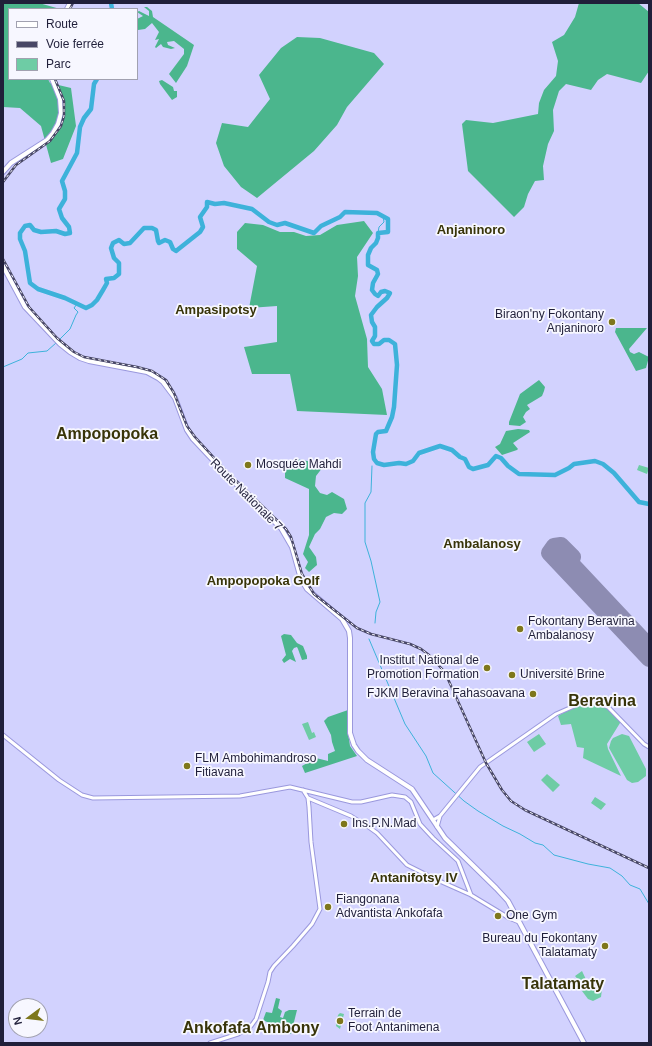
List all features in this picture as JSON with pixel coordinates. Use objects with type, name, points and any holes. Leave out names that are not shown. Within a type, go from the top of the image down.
[{"type":"main road","points":[[3,172],[11,163],[47,140],[54,133],[61,113],[60,99],[52,80]]},
{"type":"main road","name":"Route Nationale 7","points":[[3,266],[25,307],[55,339],[70,352],[89,361],[138,370],[158,378],[169,389],[175,398],[187,430],[193,439],[281,528],[292,547],[301,579],[307,589],[342,619],[349,631],[350,733],[354,745],[368,760],[412,789],[433,820]]},
{"type":"main road","points":[[433,820],[452,846],[504,896],[520,922],[584,1043]]},
{"type":"street","points":[[433,820],[440,816],[480,766],[556,714],[581,703],[598,703],[608,707],[644,744],[649,747]]},
{"type":"street","points":[[3,734],[59,780],[82,795],[93,798],[240,796],[290,787],[352,802],[392,795],[406,797],[411,802],[420,824],[458,861],[471,895]]},
{"type":"street","points":[[210,1043],[238,1034],[251,1026],[256,1019],[270,972],[294,946],[318,914],[320,908],[312,854],[308,798],[303,790]]},
{"type":"street","points":[[308,798],[350,816],[370,828],[377,833],[407,865],[434,879],[471,895],[509,918],[520,922]]},
{"type":"street","points":[[437,827],[440,816]]},
{"type":"green space","points":[[3,3],[39,3],[56,8],[8,8],[8,80],[48,80],[50,83],[71,88],[76,126],[63,159],[51,163],[41,126],[20,108],[3,107]]},
{"type":"green space","points":[[579,3],[638,3],[649,12],[649,71],[641,83],[607,74],[598,80],[591,90],[566,84],[559,91],[553,110],[554,131],[548,144],[543,166],[544,180],[535,181],[528,194],[524,207],[514,217],[468,171],[462,124],[466,120],[493,123],[538,114],[539,103],[544,90],[556,76],[558,61],[552,42],[564,35],[575,17]]},
{"type":"green space","points":[[144,7],[147,7],[152,11],[153,17],[194,45],[187,66],[176,83],[169,74],[184,54],[184,49],[174,41],[167,42],[168,45],[175,48],[171,49],[163,47],[161,44],[156,48],[155,47],[159,39],[155,40],[159,32],[152,23],[145,29],[138,30],[138,18],[143,16],[138,12],[149,16],[149,11]]},
{"type":"green space","points":[[297,37],[320,38],[374,53],[384,64],[347,107],[337,125],[314,151],[257,198],[241,187],[224,166],[216,143],[222,123],[248,127],[270,99],[259,75],[281,48]]},
{"type":"green space","points":[[162,80],[173,87],[174,91],[177,91],[177,97],[172,100],[160,84],[159,81]]},
{"type":"green space","points":[[364,221],[373,233],[357,257],[358,276],[355,296],[367,339],[368,367],[382,389],[387,415],[297,411],[290,374],[252,374],[244,347],[277,342],[277,306],[249,308],[257,266],[237,249],[237,232],[245,223],[263,225],[280,232],[294,232],[306,236],[320,235],[337,225]]},
{"type":"green space","points":[[616,328],[647,328],[629,349],[630,352],[634,354],[639,352],[649,357],[646,368],[636,371],[615,332]]},
{"type":"green space","points":[[539,380],[545,387],[544,391],[542,396],[527,405],[530,409],[523,417],[526,422],[520,426],[509,425],[520,394]]},
{"type":"green space","points":[[518,429],[529,430],[530,432],[513,443],[518,449],[517,450],[502,455],[495,447],[500,444],[506,431]]},
{"type":"green space","points":[[296,459],[326,463],[316,476],[315,486],[320,493],[327,495],[332,492],[344,499],[347,509],[342,514],[334,513],[326,517],[320,529],[315,534],[309,547],[316,557],[317,565],[309,572],[305,568],[308,562],[303,554],[309,535],[309,489],[285,478],[285,470],[296,466]]},
{"type":"green space","points":[[639,465],[649,468],[647,474],[637,470]]},
{"type":"green space","points":[[284,634],[291,635],[297,643],[303,646],[307,659],[302,660],[297,647],[292,651],[296,662],[290,659],[284,663],[282,660],[286,655],[281,636]]},
{"type":"green space","points":[[594,704],[610,709],[620,719],[620,723],[607,744],[621,776],[583,758],[584,748],[577,747],[571,724],[561,725],[558,716],[575,706]]},
{"type":"green space","points":[[348,710],[347,729],[350,746],[357,756],[305,773],[302,766],[316,758],[328,761],[328,754],[335,751],[331,735],[324,721],[328,717]]},
{"type":"green space","points":[[308,722],[312,733],[314,732],[316,737],[309,740],[302,724]]},
{"type":"green space","points":[[539,734],[546,744],[534,752],[527,742]]},
{"type":"green space","points":[[622,734],[629,736],[646,769],[646,776],[638,782],[632,783],[627,780],[609,748],[613,738]]},
{"type":"green space","points":[[547,774],[560,785],[553,792],[541,780]]},
{"type":"green space","points":[[595,797],[606,804],[601,810],[591,803]]},
{"type":"green space","points":[[582,971],[591,990],[598,987],[602,989],[601,997],[593,1001],[588,999],[582,991],[585,988],[575,976]]},
{"type":"green space","points":[[276,998],[280,999],[278,1008],[282,1011],[280,1017],[283,1018],[285,1012],[289,1010],[297,1010],[291,1034],[263,1020],[266,1012],[272,1013]]},
{"type":"green space","name":"Terrain de Foot Antanimena","points":[[340,1013],[344,1014],[340,1029],[336,1026],[338,1015]]},
{"type":"waterway","points":[[111,3],[112,8]]},
{"type":"waterway","points":[[96,80],[94,84],[91,109],[84,118],[80,127],[77,153],[62,181],[65,191],[65,199],[59,209],[62,218],[69,227],[70,233],[65,234],[56,231],[41,232],[34,230],[30,225],[25,226],[20,233],[20,239],[25,251],[30,283],[38,289],[65,298],[86,308],[97,300],[107,283],[106,279],[114,278],[119,274],[119,263],[114,258],[111,248],[113,243],[119,240],[124,244],[130,243],[144,228],[152,228],[156,230],[159,243],[165,240],[170,242],[173,249],[176,251],[200,232],[203,227],[200,217],[207,207],[207,202],[215,204],[224,203],[252,209],[269,222],[277,225],[285,223],[314,233],[321,226],[340,217],[345,212],[377,213],[388,219],[388,232],[378,233],[376,243],[371,248],[368,255],[368,265],[377,270],[378,274],[373,283],[372,290],[378,296],[381,292],[385,291],[390,293],[371,315],[372,322],[375,327],[375,336],[372,341],[374,344],[379,344],[384,340],[389,340],[395,344],[397,365],[392,417],[386,431],[378,432],[376,434],[373,452],[374,459],[377,463],[384,465],[399,463],[406,464],[413,461],[419,453],[440,446],[452,450],[460,457],[465,459],[469,467],[473,469],[488,465],[496,456],[501,458],[508,466],[519,474],[555,475],[574,464],[595,461],[603,464],[614,473],[639,502],[649,504]]},
{"type":"waterway","points":[[378,233],[379,227],[384,222],[383,216]]},
{"type":"waterway","points":[[58,341],[70,329],[78,312],[74,308],[77,304]]},
{"type":"waterway","points":[[3,367],[22,359],[28,353],[47,351],[56,343]]},
{"type":"waterway","points":[[372,466],[371,492],[365,503],[365,542],[371,561],[380,602],[376,612],[375,623]]},
{"type":"waterway","points":[[369,639],[405,724],[426,756],[433,773],[464,801],[478,811],[535,843],[543,845],[554,855],[610,868],[622,876],[630,885],[640,889],[649,904]]},
{"type":"runway","points":[[649,646],[571,563],[573,557],[561,545],[554,546],[549,553],[649,659]]},
{"type":"railway","points":[[70,8],[73,3]]},
{"type":"railway","points":[[3,182],[16,165],[50,141],[61,126],[64,116],[64,101],[55,80]]},
{"type":"railway","points":[[3,259],[29,307],[57,338],[74,352],[84,357],[152,371],[166,380],[174,393],[187,426],[195,437],[227,472],[286,529],[291,537],[302,574],[314,594],[357,628],[371,634],[410,644],[429,655],[447,677],[486,763],[502,790],[511,801],[525,810],[649,868]]},
{"type":"place","name":"Biraon'ny Fokontany Anjaninoro","points":[[612,322]]},
{"type":"place","name":"Mosquée Mahdi","points":[[248,465]]},
{"type":"place","name":"Fokontany Beravina Ambalanosy","points":[[520,629]]},
{"type":"place","name":"Institut National de Promotion Formation","points":[[487,668]]},
{"type":"place","name":"Université Brine","points":[[512,675]]},
{"type":"place","name":"FJKM Beravina Fahasoavana","points":[[533,694]]},
{"type":"place","name":"FLM Ambohimandroso Fitiavana","points":[[187,766]]},
{"type":"place","name":"Ins.P.N.Mad","points":[[344,824]]},
{"type":"place","name":"Fiangonana Advantista Ankofafa","points":[[328,907]]},
{"type":"place","name":"One Gym","points":[[498,916]]},
{"type":"place","name":"Bureau du Fokontany Talatamaty","points":[[605,946]]},
{"type":"place","name":"Terrain de Foot Antanimena","points":[[340,1021]]},
{"type":"district","name":"Anjaninoro","points":[[471,230]]},
{"type":"district","name":"Ampasipotsy","points":[[216,310]]},
{"type":"district","name":"Ampopopoka","points":[[107,435]]},
{"type":"district","name":"Ambalanosy","points":[[482,544]]},
{"type":"district","name":"Ampopopoka Golf","points":[[263,581]]},
{"type":"district","name":"Beravina","points":[[602,702]]},
{"type":"district","name":"Antanifotsy IV","points":[[414,878]]},
{"type":"district","name":"Talatamaty","points":[[563,985]]},
{"type":"district","name":"Ankofafa Ambony","points":[[251,1029]]}]
